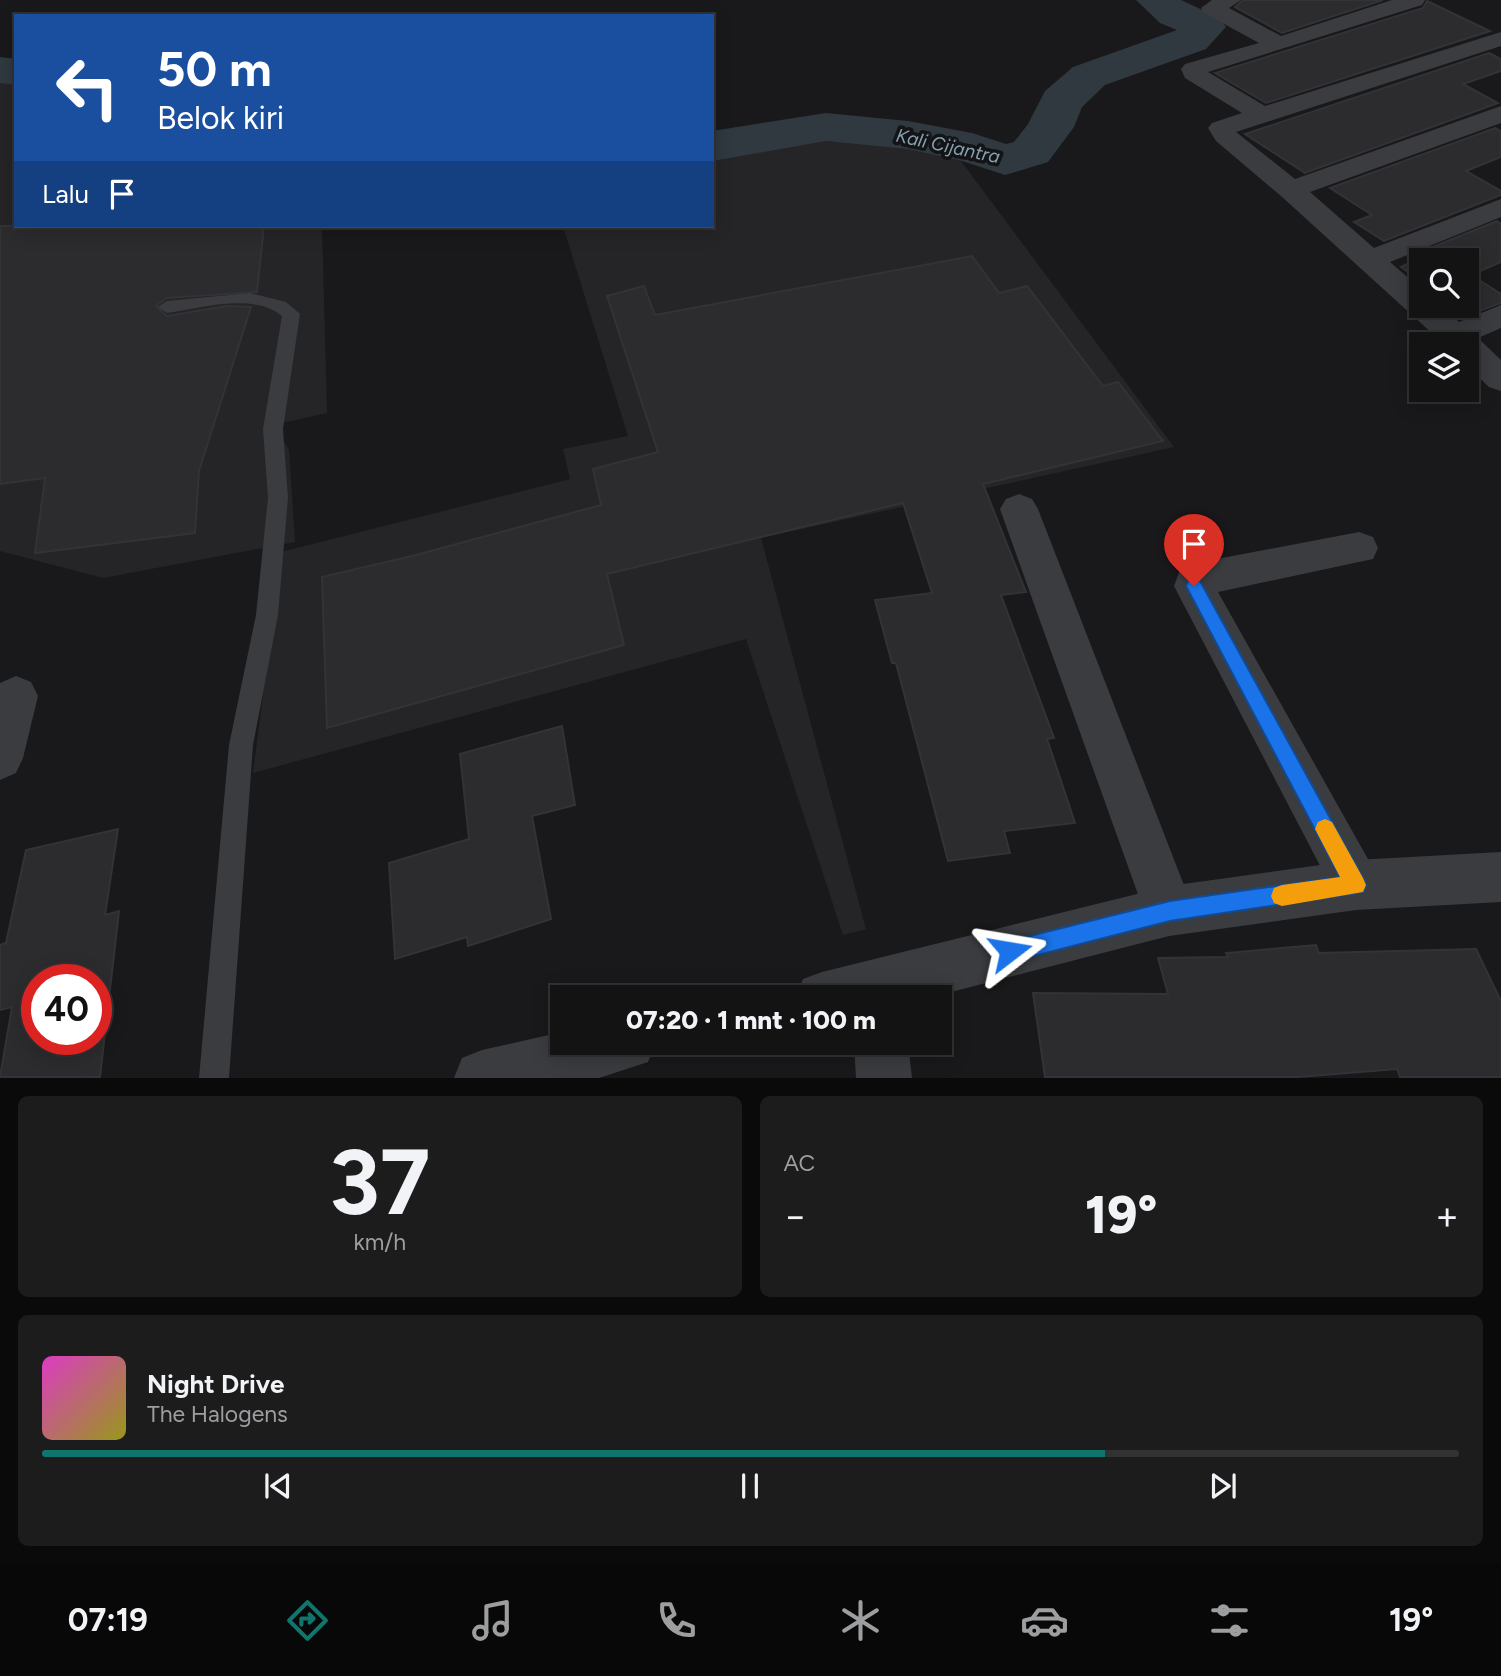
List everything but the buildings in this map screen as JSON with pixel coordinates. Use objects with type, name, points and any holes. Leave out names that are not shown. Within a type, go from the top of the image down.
[{"type":"street","points":[[1230,0],[1212,8],[1279,44]]},
{"type":"street","points":[[1262,115],[1197,77],[1193,69],[1414,0]]},
{"type":"street","points":[[1409,295],[1221,131],[1221,128],[1501,39]]},
{"type":"street","points":[[1291,190],[1501,114]]},
{"type":"street","points":[[1370,260],[1501,207]]},
{"type":"street","points":[[1476,332],[1501,315]]},
{"type":"street","points":[[1435,318],[1451,332]]},
{"type":"street","points":[[1479,358],[1501,379]]},
{"type":"street","points":[[1019,509],[1170,911]]},
{"type":"street","points":[[1356,885],[1194,582],[1359,548]]},
{"type":"street","points":[[0,758],[16,696]]},
{"type":"street","points":[[899,985],[1170,911],[1356,885],[1501,877]]},
{"type":"street","points":[[482,1077],[577,1055]]},
{"type":"street","points":[[882,1055],[884,1077]]},
{"type":"lane","points":[[167,307],[266,299],[284,306],[291,314],[274,429],[278,498],[267,615],[241,745],[214,1077]]},
{"type":"shaded area","points":[[0,78],[14,80],[14,228],[322,228],[327,413],[273,425],[289,450],[295,542],[103,578],[0,551]]},
{"type":"shaded area","points":[[827,128],[930,142],[958,157],[1174,447],[761,538],[866,929],[843,935],[746,639],[253,773],[281,552],[570,479],[563,449],[628,436],[564,228],[714,228],[714,148]]},
{"type":"waterway","name":"Kali Cijantra","points":[[714,146],[826,127],[908,135],[972,148],[1005,160],[1031,152],[1050,127],[1061,101],[1089,76],[1191,40],[1205,27],[1174,14],[1156,0]]},
{"type":"waterway","name":"Kali Cijantra","points":[[0,70],[14,72]]},
{"type":"slow traffic","points":[[1282,896],[1356,885],[1325,829]]},
{"type":"route","points":[[1010,951],[1170,911],[1356,885],[1194,586]]}]
